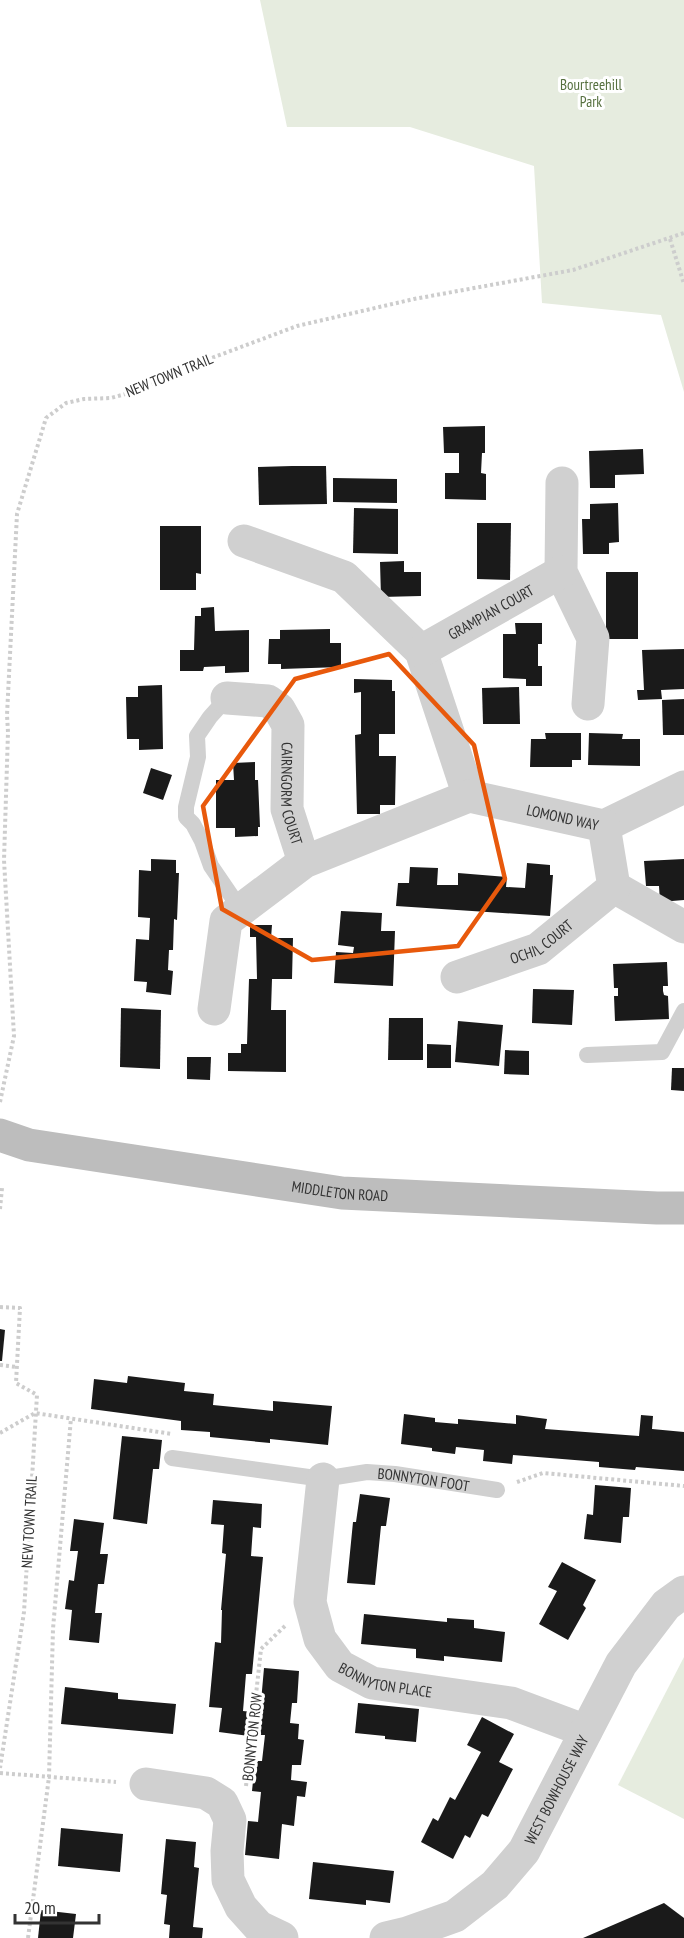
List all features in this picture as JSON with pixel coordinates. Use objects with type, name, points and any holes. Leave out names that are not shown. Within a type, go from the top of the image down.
[{"type":"main road","name":"MIDDLETON ROAD","points":[[0,1136],[29,1145],[342,1193],[684,1208]]},
{"type":"street","points":[[562,483],[561,572],[593,639],[588,704]]},
{"type":"street","points":[[244,541],[344,577],[421,651],[469,796]]},
{"type":"street","name":"GRAMPIAN COURT","points":[[421,651],[561,572]]},
{"type":"street","name":"CAIRNGORM COURT","points":[[227,698],[268,701],[279,709],[288,725],[287,808],[304,862]]},
{"type":"street","name":"LOMOND WAY","points":[[469,796],[604,826],[684,787]]},
{"type":"street","name":"CAIRNGORM COURT","points":[[214,1009],[226,921],[304,862],[469,796]]},
{"type":"street","points":[[604,826],[614,887],[684,927]]},
{"type":"street","name":"OCHIL COURT","points":[[457,977],[538,949],[614,887]]},
{"type":"street","name":"BONNYTON PLACE","points":[[323,1479],[310,1602],[320,1639],[340,1666],[372,1683],[511,1703],[586,1731]]},
{"type":"street","name":"WEST BOWHOUSE WAY","points":[[386,1938],[461,1927],[524,1851],[621,1664],[666,1605],[684,1592]]},
{"type":"street","points":[[146,1784],[206,1793],[222,1803],[230,1820],[227,1851],[228,1880],[241,1906],[262,1934]]},
{"type":"lane","points":[[227,698],[197,736],[198,757],[186,807],[186,817],[193,824],[211,866],[241,910]]},
{"type":"lane","points":[[587,1055],[662,1052],[684,1011]]},
{"type":"lane","name":"BONNYTON FOOT","points":[[172,1458],[323,1479],[367,1472],[395,1474],[497,1490]]},
{"type":"path","name":"NEW TOWN TRAIL","points":[[0,1102],[14,1036],[4,860],[17,514],[46,418],[66,403],[84,399],[111,398],[136,392],[193,365],[297,326],[414,298],[573,270],[684,233]]},
{"type":"path","points":[[670,239],[684,285]]},
{"type":"path","points":[[0,715],[8,715]]},
{"type":"path","points":[[0,1209],[2,1188]]},
{"type":"path","name":"NEW TOWN TRAIL","points":[[0,1307],[20,1308],[16,1383],[37,1395],[24,1612],[0,1768]]},
{"type":"path","points":[[0,1365],[17,1367]]},
{"type":"path","points":[[0,1433],[35,1413],[181,1436]]},
{"type":"path","points":[[28,1938],[49,1777],[53,1629],[71,1418]]},
{"type":"path","points":[[497,1490],[543,1473],[684,1486]]},
{"type":"path","name":"BONNYTON ROW","points":[[230,1820],[244,1807],[261,1649]]},
{"type":"path","points":[[0,1773],[146,1784]]},
{"type":"highlighted area","points":[[389,654],[474,745],[505,879],[458,946],[312,960],[222,909],[203,806],[295,679]]},
{"type":"green space","name":"Bourtreehill Park","points":[[260,0],[684,0],[684,392],[661,315],[542,303],[534,166],[410,127],[287,127]]},
{"type":"green space","points":[[684,1657],[684,1819],[618,1785]]},
{"type":"building","points":[[485,426],[485,453],[482,453],[481,473],[486,474],[486,500],[445,499],[445,473],[459,473],[459,453],[444,453],[443,427]]},
{"type":"building","points":[[643,449],[644,474],[615,475],[615,488],[590,488],[589,451]]},
{"type":"building","points":[[326,466],[327,504],[259,505],[258,467]]},
{"type":"building","points":[[333,478],[397,479],[397,503],[333,502]]},
{"type":"building","points":[[618,503],[619,542],[609,543],[609,554],[583,554],[582,519],[590,519],[590,504]]},
{"type":"building","points":[[354,508],[398,509],[398,554],[353,553]]},
{"type":"building","points":[[477,523],[511,523],[510,580],[477,579]]},
{"type":"building","points":[[160,526],[201,526],[201,574],[196,573],[196,590],[160,590]]},
{"type":"building","points":[[404,561],[404,572],[421,572],[421,596],[381,597],[380,562]]},
{"type":"building","points":[[606,572],[638,572],[638,639],[606,639]]},
{"type":"building","points":[[214,607],[215,631],[249,630],[249,672],[225,673],[225,666],[204,667],[203,671],[180,671],[180,650],[194,650],[195,616],[201,616],[201,608]]},
{"type":"building","points":[[515,623],[542,623],[542,644],[538,644],[538,666],[542,666],[542,686],[526,686],[526,679],[503,678],[503,634],[516,634]]},
{"type":"building","points":[[330,629],[330,643],[341,643],[341,667],[281,669],[281,664],[268,664],[269,639],[280,639],[280,630]]},
{"type":"building","points":[[684,649],[684,689],[661,690],[662,699],[638,700],[637,690],[644,690],[642,650]]},
{"type":"building","points":[[354,679],[392,680],[392,691],[395,691],[395,734],[379,734],[379,756],[396,756],[395,805],[380,805],[380,814],[357,814],[355,735],[361,734],[361,692],[354,693]]},
{"type":"building","points":[[162,685],[163,749],[139,750],[139,739],[127,739],[126,697],[138,697],[138,686]]},
{"type":"building","points":[[519,687],[520,724],[483,724],[482,688]]},
{"type":"building","points":[[684,699],[684,735],[663,735],[662,700]]},
{"type":"building","points":[[545,733],[581,733],[581,760],[572,760],[572,767],[530,767],[531,739],[546,739]]},
{"type":"building","points":[[589,733],[623,734],[622,739],[640,739],[640,766],[588,765]]},
{"type":"building","points":[[255,762],[260,827],[258,827],[258,836],[235,837],[235,828],[216,828],[216,780],[234,780],[233,763]]},
{"type":"building","points":[[151,768],[172,775],[163,800],[143,793]]},
{"type":"building","points":[[151,859],[176,860],[176,873],[179,873],[177,920],[174,919],[173,950],[169,950],[168,970],[173,971],[171,995],[146,992],[147,982],[134,981],[136,939],[149,940],[150,918],[138,917],[139,870],[151,871]]},
{"type":"building","points":[[684,859],[684,900],[660,902],[659,886],[646,886],[644,861]]},
{"type":"building","points":[[527,863],[550,865],[550,875],[553,875],[550,916],[396,906],[398,883],[409,883],[410,867],[438,868],[437,885],[458,885],[458,873],[507,877],[506,887],[525,888]]},
{"type":"building","points":[[341,911],[382,913],[381,931],[395,931],[393,986],[334,983],[336,952],[353,953],[354,947],[338,945]]},
{"type":"building","points":[[250,925],[272,925],[271,938],[293,938],[292,979],[272,979],[271,1010],[286,1010],[286,1072],[228,1071],[228,1053],[241,1053],[241,1044],[247,1044],[249,979],[257,979],[256,937],[250,937]]},
{"type":"building","points":[[667,962],[668,986],[663,986],[663,991],[664,995],[668,996],[669,1019],[615,1021],[614,996],[618,996],[618,988],[614,988],[613,964]]},
{"type":"building","points":[[533,989],[574,990],[572,1025],[532,1023]]},
{"type":"building","points":[[121,1008],[161,1010],[160,1069],[120,1067]]},
{"type":"building","points":[[389,1018],[423,1018],[423,1060],[388,1060]]},
{"type":"building","points":[[458,1021],[503,1025],[499,1066],[455,1062]]},
{"type":"building","points":[[427,1044],[451,1045],[451,1068],[427,1068]]},
{"type":"building","points":[[505,1050],[529,1051],[529,1075],[504,1074]]},
{"type":"building","points":[[187,1057],[211,1057],[210,1080],[187,1079]]},
{"type":"building","points":[[672,1068],[684,1068],[684,1091],[671,1090]]},
{"type":"building","points":[[0,1329],[5,1330],[2,1361],[0,1361]]},
{"type":"building","points":[[128,1376],[185,1383],[184,1391],[214,1394],[213,1405],[273,1411],[273,1401],[332,1406],[328,1445],[270,1439],[270,1443],[210,1437],[210,1432],[181,1430],[181,1421],[91,1409],[94,1379],[127,1383]]},
{"type":"building","points":[[404,1414],[435,1418],[435,1422],[458,1424],[458,1419],[516,1424],[516,1415],[547,1419],[545,1429],[639,1436],[641,1415],[653,1416],[652,1429],[684,1432],[684,1471],[599,1467],[599,1462],[513,1455],[512,1464],[483,1461],[484,1450],[456,1447],[455,1454],[432,1451],[432,1448],[401,1444]]},
{"type":"building","points":[[122,1436],[162,1440],[159,1469],[153,1469],[147,1524],[113,1519]]},
{"type":"building","points":[[595,1485],[631,1488],[629,1517],[623,1517],[621,1543],[584,1539],[587,1514],[593,1515]]},
{"type":"building","points":[[360,1494],[390,1498],[386,1526],[381,1526],[375,1585],[347,1583],[353,1522],[356,1522]]},
{"type":"building","points":[[213,1500],[262,1504],[261,1528],[253,1527],[251,1556],[263,1557],[252,1674],[246,1674],[243,1711],[260,1713],[264,1668],[299,1671],[297,1703],[292,1703],[290,1723],[299,1724],[298,1739],[304,1740],[301,1765],[292,1765],[291,1780],[307,1782],[305,1797],[297,1796],[294,1826],[282,1824],[279,1859],[245,1855],[248,1821],[258,1822],[261,1792],[252,1791],[255,1761],[262,1761],[265,1735],[259,1735],[259,1729],[250,1728],[249,1736],[219,1732],[222,1708],[209,1707],[215,1642],[221,1643],[221,1610],[226,1554],[222,1553],[224,1525],[211,1524]]},
{"type":"building","points":[[74,1519],[104,1523],[100,1554],[108,1554],[104,1584],[98,1584],[95,1613],[102,1613],[99,1643],[69,1640],[72,1610],[65,1609],[69,1580],[74,1581],[78,1551],[70,1551]]},
{"type":"building","points":[[562,1562],[596,1580],[583,1605],[586,1608],[568,1640],[539,1624],[557,1591],[548,1587]]},
{"type":"building","points":[[364,1614],[447,1622],[447,1618],[474,1620],[474,1628],[505,1632],[502,1662],[444,1656],[444,1661],[416,1658],[416,1649],[361,1644]]},
{"type":"building","points":[[65,1687],[118,1693],[118,1699],[176,1704],[173,1734],[61,1724]]},
{"type":"building","points":[[358,1703],[419,1709],[416,1742],[355,1733]]},
{"type":"building","points":[[482,1717],[514,1734],[499,1762],[513,1769],[488,1817],[482,1814],[470,1838],[465,1835],[453,1859],[421,1842],[433,1818],[438,1821],[450,1797],[455,1800],[481,1752],[467,1745]]},
{"type":"building","points":[[61,1828],[123,1834],[120,1872],[58,1866]]},
{"type":"building","points":[[166,1839],[196,1842],[194,1867],[199,1868],[193,1927],[203,1928],[202,1938],[169,1938],[170,1925],[164,1924],[167,1895],[161,1894]]},
{"type":"building","points":[[313,1862],[394,1871],[390,1903],[366,1900],[366,1905],[309,1899]]},
{"type":"building","points":[[664,1903],[684,1918],[684,1938],[583,1938]]},
{"type":"building","points":[[41,1910],[76,1914],[73,1938],[38,1938]]}]
